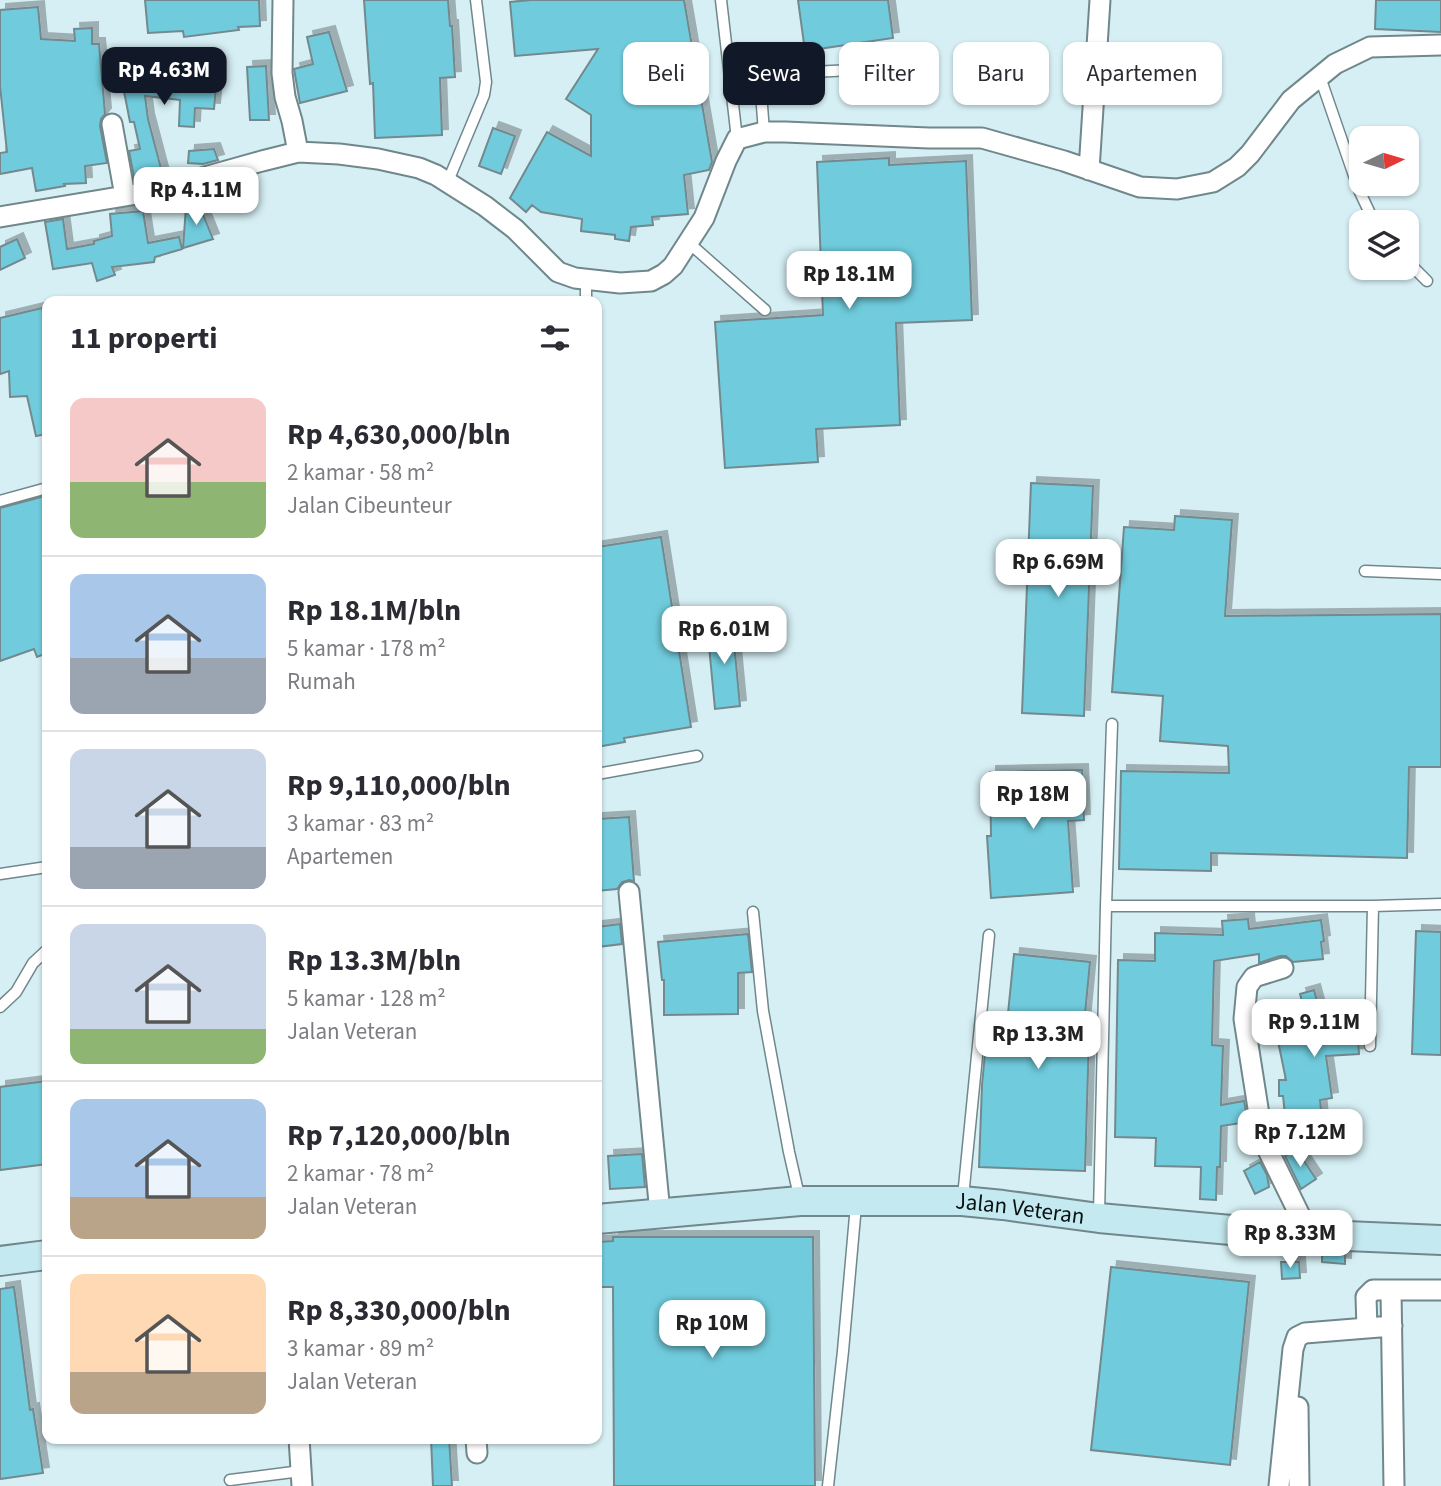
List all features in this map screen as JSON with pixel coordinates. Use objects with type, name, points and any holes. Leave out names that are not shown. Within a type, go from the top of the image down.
[{"type":"main road","name":"Jalan Veteran","points":[[602,1219],[800,1201],[962,1201],[1098,1218],[1253,1232],[1441,1240]]},
{"type":"main road","points":[[0,1261],[42,1256]]},
{"type":"street","points":[[283,0],[282,73],[298,152]]},
{"type":"street","points":[[1089,170],[1100,0]]},
{"type":"street","points":[[0,217],[155,191],[298,152],[339,154],[378,159],[419,169],[448,181],[515,229],[558,272],[620,283],[651,281],[673,266],[689,243],[704,218],[737,139],[764,132],[982,138],[1064,161],[1140,187],[1177,189],[1213,182],[1237,167],[1250,155],[1291,100],[1335,64],[1370,47],[1441,45]]},
{"type":"street","points":[[112,124],[125,196]]},
{"type":"street","points":[[629,892],[660,1213]]},
{"type":"street","points":[[1283,968],[1254,977],[1247,987],[1244,1019],[1263,1140],[1309,1234]]},
{"type":"street","points":[[1367,1328],[1366,1297],[1373,1290],[1441,1290]]},
{"type":"street","points":[[1391,1290],[1394,1486]]},
{"type":"street","points":[[1279,1486],[1293,1349],[1297,1337],[1305,1333],[1392,1326]]},
{"type":"street","points":[[1297,1337],[1299,1486]]},
{"type":"street","points":[[299,1444],[301,1478]]},
{"type":"lane","points":[[448,181],[484,95],[486,82],[476,0]]},
{"type":"lane","points":[[721,0],[737,139]]},
{"type":"lane","points":[[764,132],[761,93],[765,79],[775,74],[839,70]]},
{"type":"lane","points":[[1320,77],[1368,210]]},
{"type":"lane","points":[[689,243],[765,310]]},
{"type":"lane","points":[[1419,273],[1427,281]]},
{"type":"lane","points":[[586,279],[586,296]]},
{"type":"lane","points":[[0,501],[42,489]]},
{"type":"lane","points":[[1365,571],[1441,573]]},
{"type":"lane","points":[[1098,1218],[1112,724]]},
{"type":"lane","points":[[602,773],[696,756]]},
{"type":"lane","points":[[0,873],[42,868]]},
{"type":"lane","points":[[1106,906],[1441,904]]},
{"type":"lane","points":[[1370,1046],[1373,906]]},
{"type":"lane","points":[[753,912],[763,1011],[800,1201]]},
{"type":"lane","points":[[962,1201],[989,935]]},
{"type":"lane","points":[[0,1007],[16,992],[33,963],[42,955]]},
{"type":"lane","points":[[828,1486],[856,1200]]},
{"type":"lane","points":[[230,1480],[301,1478]]},
{"type":"building","points":[[145,0],[259,0],[260,26],[238,27],[239,30],[184,37],[183,31],[148,33]]},
{"type":"building","points":[[364,0],[448,0],[455,77],[440,78],[442,135],[375,138],[373,83],[370,84]]},
{"type":"building","points":[[684,0],[691,42],[623,42],[623,105],[702,105],[712,162],[709,170],[684,175],[688,214],[652,217],[653,225],[631,227],[629,241],[615,239],[615,235],[581,231],[582,219],[541,212],[532,205],[526,212],[510,198],[547,132],[591,156],[591,115],[566,99],[598,49],[515,56],[510,2]]},
{"type":"building","points":[[798,0],[888,0],[893,38],[839,42],[839,46],[825,48],[825,42],[804,42]]},
{"type":"building","points":[[1376,0],[1441,0],[1441,32],[1375,29]]},
{"type":"building","points":[[38,7],[41,39],[75,41],[74,29],[92,28],[92,44],[99,44],[105,114],[100,126],[107,163],[85,166],[86,183],[64,184],[65,186],[36,191],[32,168],[0,174],[0,153],[7,152],[0,86],[0,10]]},
{"type":"building","points":[[329,32],[347,91],[300,103],[294,69],[313,64],[307,37]]},
{"type":"building","points":[[184,61],[215,65],[214,109],[195,108],[194,127],[179,126],[180,100],[145,96],[148,119],[163,176],[135,182],[129,151],[140,149],[134,122],[130,122],[119,66],[142,67],[142,76],[182,80]]},
{"type":"building","points":[[266,66],[269,120],[250,120],[247,67]]},
{"type":"building","points":[[493,128],[515,136],[501,174],[479,166]]},
{"type":"building","points":[[214,149],[218,160],[203,164],[188,163],[189,151]]},
{"type":"building","points":[[889,158],[889,165],[966,161],[972,320],[896,323],[900,425],[816,429],[818,462],[725,468],[715,322],[823,315],[817,162]]},
{"type":"building","points":[[198,202],[213,239],[183,248],[186,207]]},
{"type":"building","points":[[143,211],[148,243],[179,237],[182,249],[155,257],[154,262],[112,267],[115,275],[97,281],[92,263],[53,269],[45,222],[63,219],[67,249],[94,244],[94,241],[112,236],[110,214]]},
{"type":"building","points":[[17,239],[25,258],[0,270],[0,247]]},
{"type":"building","points":[[42,308],[42,435],[36,436],[27,396],[10,397],[9,371],[0,374],[0,318]]},
{"type":"building","points":[[1031,483],[1093,486],[1084,716],[1022,713]]},
{"type":"building","points":[[42,497],[42,655],[37,657],[34,649],[0,661],[0,508]]},
{"type":"building","points":[[1175,516],[1232,520],[1225,616],[1441,614],[1441,767],[1409,767],[1407,858],[1211,853],[1211,871],[1119,869],[1121,771],[1229,773],[1228,746],[1160,741],[1163,696],[1112,692],[1124,527],[1174,530]]},
{"type":"building","points":[[661,537],[691,727],[624,738],[625,742],[602,746],[602,546]]},
{"type":"building","points":[[732,622],[740,706],[715,709],[707,625]]},
{"type":"building","points":[[1082,770],[1084,820],[1068,821],[1073,892],[991,898],[987,836],[991,836],[990,772]]},
{"type":"building","points":[[629,817],[634,881],[622,882],[617,889],[602,890],[602,819]]},
{"type":"building","points":[[1248,919],[1249,929],[1321,920],[1323,959],[1293,962],[1286,956],[1280,956],[1259,963],[1259,954],[1214,961],[1212,1045],[1223,1046],[1221,1105],[1244,1101],[1248,1122],[1221,1126],[1216,1200],[1200,1199],[1201,1167],[1155,1166],[1156,1138],[1115,1137],[1118,960],[1155,961],[1155,933],[1223,935],[1222,921]]},
{"type":"building","points":[[620,924],[622,944],[602,946],[602,926]]},
{"type":"building","points":[[1416,931],[1441,932],[1441,1055],[1412,1054]]},
{"type":"building","points":[[748,934],[752,972],[738,973],[738,1014],[664,1015],[664,980],[658,942]]},
{"type":"building","points":[[1014,954],[1090,962],[1083,1035],[1089,1035],[1085,1171],[979,1167],[987,1032],[1006,1033]]},
{"type":"building","points":[[1314,990],[1320,1012],[1356,1010],[1359,1054],[1326,1056],[1332,1098],[1320,1100],[1322,1120],[1286,1124],[1283,1096],[1279,1096],[1279,1080],[1286,1080],[1278,1041],[1311,1035],[1300,994]]},
{"type":"building","points":[[42,1082],[42,1165],[0,1170],[0,1087]]},
{"type":"building","points":[[1296,1149],[1316,1179],[1301,1189],[1285,1156]]},
{"type":"building","points":[[642,1154],[645,1187],[610,1189],[608,1156]]},
{"type":"building","points":[[1260,1162],[1267,1175],[1269,1187],[1255,1194],[1244,1171]]},
{"type":"building","points":[[613,1237],[813,1237],[815,1486],[614,1486],[613,1287],[602,1287],[602,1242],[613,1241]]},
{"type":"building","points":[[1322,1252],[1345,1253],[1345,1264],[1322,1262]]},
{"type":"building","points":[[1281,1262],[1299,1262],[1300,1278],[1282,1279]]},
{"type":"building","points":[[1111,1267],[1249,1282],[1230,1465],[1091,1450]]},
{"type":"building","points":[[14,1287],[30,1410],[33,1409],[43,1473],[0,1479],[0,1289]]},
{"type":"building","points":[[431,1444],[449,1444],[452,1486],[433,1486]]}]
